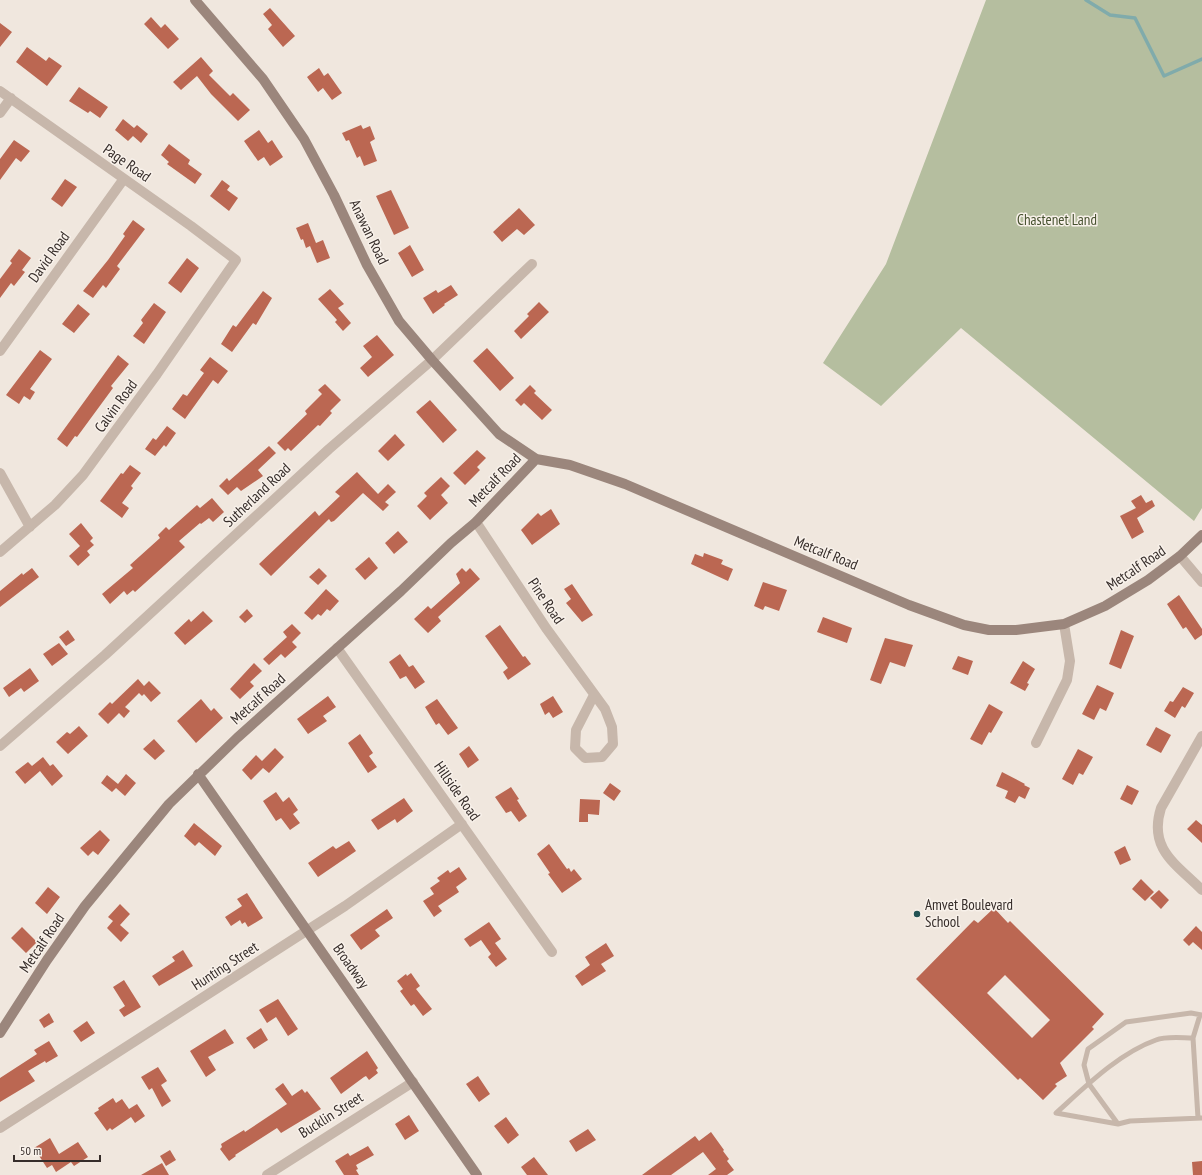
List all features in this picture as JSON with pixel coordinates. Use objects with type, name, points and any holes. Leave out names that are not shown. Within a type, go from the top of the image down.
[{"type":"street","name":"Anawan Road","points":[[195,0],[241,52],[283,106],[304,139],[319,165],[383,294],[399,321],[499,434],[536,459]]},
{"type":"street","name":"Page Road","points":[[0,91],[123,180],[191,226],[236,260]]},
{"type":"street","points":[[0,113],[11,98]]},
{"type":"street","name":"David Road","points":[[0,351],[123,180]]},
{"type":"street","name":"Calvin Road","points":[[0,552],[30,528],[55,505],[83,475],[153,381],[236,260]]},
{"type":"street","name":"Sutherland Road","points":[[0,746],[94,666],[330,448],[432,360],[532,264]]},
{"type":"street","name":"Metcalf Road","points":[[0,1033],[47,960],[85,906],[169,804],[198,774],[401,591],[451,543],[476,522],[536,459],[570,465],[625,484],[909,604],[964,625],[989,630],[1016,630],[1064,624],[1104,606],[1127,593],[1180,556],[1202,535]]},
{"type":"street","points":[[0,473],[30,528]]},
{"type":"street","name":"Pine Road","points":[[476,522],[546,628],[605,709],[612,728],[613,744],[602,757],[585,758],[576,748],[576,730],[594,695]]},
{"type":"street","points":[[1180,556],[1202,582]]},
{"type":"street","points":[[1036,743],[1067,680],[1070,661],[1064,624]]},
{"type":"street","name":"Hillside Road","points":[[337,648],[552,952]]},
{"type":"street","points":[[1202,736],[1161,808],[1157,821],[1159,844],[1202,890]]},
{"type":"street","name":"Broadway","points":[[198,774],[477,1175]]},
{"type":"street","name":"Hunting Street","points":[[0,1128],[308,930],[462,824]]},
{"type":"street","name":"Bucklin Street","points":[[266,1175],[413,1082]]},
{"type":"lane","points":[[1118,1124],[1089,1084],[1084,1065],[1088,1049],[1126,1022],[1191,1013],[1201,1015],[1193,1038],[1200,1118],[1130,1121],[1118,1124],[1056,1113],[1089,1084],[1129,1053],[1157,1039],[1193,1038]]},
{"type":"green space","name":"Chastenet Land","points":[[986,0],[1202,0],[1202,508],[1194,521],[961,328],[881,406],[823,363],[886,264]]},
{"type":"building","points":[[270,8],[295,36],[283,47],[268,29],[272,25],[263,14]]},
{"type":"building","points":[[151,17],[161,28],[165,24],[179,39],[168,49],[144,24]]},
{"type":"building","points":[[0,23],[12,32],[0,47]]},
{"type":"building","points":[[27,47],[46,61],[49,57],[62,66],[47,86],[16,62]]},
{"type":"building","points":[[201,57],[213,71],[209,75],[230,96],[233,93],[250,110],[238,121],[211,94],[197,76],[181,90],[173,82]]},
{"type":"building","points":[[319,68],[324,76],[328,73],[342,93],[332,100],[323,88],[318,92],[307,77]]},
{"type":"building","points":[[79,87],[108,107],[100,118],[90,111],[88,113],[69,101]]},
{"type":"building","points":[[123,119],[134,128],[137,125],[148,134],[141,143],[133,136],[128,141],[115,130]]},
{"type":"building","points":[[361,125],[363,129],[370,126],[375,139],[370,142],[377,161],[364,166],[360,156],[357,158],[349,140],[346,141],[342,133]]},
{"type":"building","points":[[259,130],[268,143],[272,140],[283,157],[270,166],[264,157],[258,161],[244,141]]},
{"type":"building","points":[[14,140],[30,151],[21,162],[16,158],[0,180],[0,159]]},
{"type":"building","points":[[169,144],[190,160],[188,164],[202,174],[195,184],[167,164],[169,162],[161,155]]},
{"type":"building","points":[[65,179],[77,187],[62,207],[51,199]]},
{"type":"building","points":[[222,180],[230,186],[227,190],[238,198],[229,211],[210,196]]},
{"type":"building","points":[[391,190],[409,228],[394,235],[376,196]]},
{"type":"building","points":[[519,208],[535,225],[524,235],[517,229],[502,242],[493,232]]},
{"type":"building","points":[[133,220],[145,229],[117,266],[120,269],[106,288],[103,285],[93,298],[83,291],[125,236],[123,234]]},
{"type":"building","points":[[308,223],[316,243],[323,240],[330,258],[317,263],[310,246],[306,248],[303,239],[301,240],[296,228]]},
{"type":"building","points":[[410,245],[424,270],[412,277],[398,253]]},
{"type":"building","points":[[19,249],[31,258],[22,270],[25,272],[14,286],[11,283],[0,298],[0,279],[12,263],[10,261]]},
{"type":"building","points":[[187,258],[199,268],[181,293],[168,283]]},
{"type":"building","points":[[451,285],[458,295],[444,304],[445,305],[433,314],[423,298],[436,290],[438,293]]},
{"type":"building","points":[[330,289],[344,304],[338,308],[351,323],[343,331],[335,322],[337,320],[318,299]]},
{"type":"building","points":[[263,291],[272,298],[256,325],[253,323],[232,352],[221,344],[233,325],[236,327]]},
{"type":"building","points":[[539,302],[549,312],[521,339],[514,331],[529,316],[527,314]]},
{"type":"building","points":[[154,303],[166,312],[144,344],[133,336],[143,323],[141,320]]},
{"type":"building","points":[[78,304],[90,314],[74,333],[62,324]]},
{"type":"building","points":[[377,335],[394,355],[368,377],[360,368],[372,357],[363,346]]},
{"type":"building","points":[[487,348],[514,378],[500,391],[473,361]]},
{"type":"building","points":[[40,350],[52,359],[30,389],[35,392],[30,400],[24,396],[19,404],[6,395]]},
{"type":"building","points":[[118,355],[129,364],[111,386],[113,388],[77,437],[75,436],[67,447],[57,439]]},
{"type":"building","points":[[210,357],[228,371],[218,384],[213,380],[185,419],[172,409],[183,394],[187,396],[204,373],[200,370]]},
{"type":"building","points":[[325,384],[341,400],[330,411],[332,413],[320,426],[318,425],[291,451],[288,448],[285,451],[277,443],[307,414],[305,411],[322,394],[318,390]]},
{"type":"building","points":[[530,385],[536,391],[534,393],[552,410],[542,420],[524,403],[521,406],[515,400]]},
{"type":"building","points":[[430,400],[457,430],[443,443],[416,412]]},
{"type":"building","points":[[167,426],[176,433],[166,447],[164,445],[155,456],[145,449],[153,438],[156,440]]},
{"type":"building","points":[[395,434],[405,445],[388,461],[378,451]]},
{"type":"building","points":[[269,446],[276,453],[258,470],[263,476],[241,491],[237,487],[228,495],[219,486],[227,478],[229,481]]},
{"type":"building","points":[[477,450],[486,458],[477,467],[480,470],[465,485],[453,473]]},
{"type":"building","points":[[130,465],[141,473],[131,486],[133,488],[122,503],[129,508],[122,518],[100,501],[121,473],[123,474]]},
{"type":"building","points":[[357,472],[378,494],[388,484],[396,492],[385,502],[389,505],[383,511],[363,493],[334,521],[331,522],[329,519],[271,576],[259,564],[315,511],[319,516],[340,496],[335,492]]},
{"type":"building","points":[[441,477],[450,486],[441,495],[448,503],[430,520],[417,506],[427,496],[424,493]]},
{"type":"building","points":[[1141,495],[1146,503],[1152,500],[1155,506],[1137,518],[1144,532],[1132,539],[1120,516],[1136,508],[1131,501]]},
{"type":"building","points":[[212,498],[224,512],[213,522],[209,518],[201,524],[200,523],[179,541],[185,547],[135,592],[133,590],[127,595],[124,591],[110,604],[102,594],[133,568],[130,565],[160,538],[158,535],[166,527],[169,530],[197,505],[200,508]]},
{"type":"building","points":[[551,509],[560,524],[532,545],[521,530],[538,513],[541,516]]},
{"type":"building","points":[[81,523],[93,538],[90,541],[94,545],[87,551],[90,555],[78,566],[69,556],[80,546],[69,534]]},
{"type":"building","points":[[398,531],[408,542],[394,554],[385,543]]},
{"type":"building","points":[[704,553],[723,560],[721,564],[733,569],[728,581],[691,564],[695,554],[703,557]]},
{"type":"building","points":[[369,557],[378,568],[365,580],[355,569]]},
{"type":"building","points":[[32,568],[39,577],[0,607],[0,591],[22,573],[23,575]]},
{"type":"building","points":[[319,568],[327,576],[318,585],[309,577]]},
{"type":"building","points":[[462,568],[466,572],[470,568],[480,579],[438,617],[441,621],[428,633],[414,619],[428,606],[431,609],[460,583],[456,574]]},
{"type":"building","points":[[763,582],[787,590],[779,611],[765,606],[763,610],[754,606]]},
{"type":"building","points":[[572,584],[593,615],[582,622],[566,603],[571,599],[564,589]]},
{"type":"building","points":[[326,589],[339,601],[330,611],[327,609],[321,616],[318,614],[312,620],[304,613]]},
{"type":"building","points":[[1179,595],[1202,629],[1202,635],[1195,640],[1186,627],[1183,629],[1167,604]]},
{"type":"building","points":[[247,609],[253,616],[245,623],[239,617]]},
{"type":"building","points":[[203,611],[213,621],[185,645],[174,633],[189,619],[191,622]]},
{"type":"building","points":[[823,617],[852,628],[847,643],[817,632]]},
{"type":"building","points":[[292,624],[301,633],[292,642],[297,647],[285,658],[281,654],[269,665],[263,659],[287,637],[283,632]]},
{"type":"building","points":[[500,625],[523,657],[525,656],[531,664],[508,680],[503,672],[508,668],[485,636]]},
{"type":"building","points":[[68,630],[75,640],[66,646],[59,637]]},
{"type":"building","points":[[1121,630],[1134,636],[1121,669],[1109,664]]},
{"type":"building","points":[[885,638],[913,645],[905,667],[890,662],[881,684],[870,680]]},
{"type":"building","points":[[59,643],[68,654],[52,666],[43,654]]},
{"type":"building","points":[[400,654],[409,667],[413,665],[425,682],[415,689],[406,676],[400,679],[389,662]]},
{"type":"building","points":[[958,656],[973,661],[968,675],[952,669]]},
{"type":"building","points":[[1023,661],[1035,669],[1027,683],[1029,684],[1025,691],[1010,683]]},
{"type":"building","points":[[254,663],[262,671],[250,682],[254,686],[240,699],[230,689]]},
{"type":"building","points":[[30,668],[39,681],[24,692],[21,688],[9,697],[3,688]]},
{"type":"building","points":[[138,679],[144,686],[149,681],[161,693],[151,702],[144,694],[142,696],[139,693],[125,707],[130,711],[124,718],[119,713],[108,724],[98,714],[110,702],[112,704]]},
{"type":"building","points":[[1097,685],[1114,693],[1106,711],[1100,708],[1094,720],[1082,714]]},
{"type":"building","points":[[1183,687],[1194,693],[1185,708],[1182,706],[1175,718],[1164,711],[1170,701],[1173,702]]},
{"type":"building","points":[[328,696],[336,707],[323,716],[327,721],[308,734],[297,719]]},
{"type":"building","points":[[553,696],[563,712],[553,718],[549,712],[545,715],[540,704]]},
{"type":"building","points":[[201,699],[211,711],[214,708],[223,718],[196,743],[177,721]]},
{"type":"building","points":[[437,699],[458,728],[448,735],[439,723],[436,725],[425,707]]},
{"type":"building","points":[[989,704],[1003,712],[982,745],[970,739]]},
{"type":"building","points":[[79,726],[88,736],[68,754],[56,742],[67,732],[70,734]]},
{"type":"building","points":[[1156,727],[1171,735],[1161,753],[1146,745]]},
{"type":"building","points":[[360,734],[373,753],[369,756],[377,767],[368,773],[348,743]]},
{"type":"building","points":[[154,739],[165,751],[155,760],[143,749]]},
{"type":"building","points":[[469,746],[479,760],[468,768],[459,754]]},
{"type":"building","points":[[275,748],[284,757],[269,773],[263,768],[251,780],[242,770],[256,755],[262,761]]},
{"type":"building","points":[[1078,749],[1093,757],[1083,775],[1079,773],[1073,785],[1062,779]]},
{"type":"building","points":[[43,757],[50,766],[53,764],[63,776],[52,786],[40,771],[25,784],[15,772],[28,762],[32,766]]},
{"type":"building","points":[[1002,772],[1030,788],[1025,799],[1019,796],[1015,803],[1005,798],[1008,791],[996,786]]},
{"type":"building","points":[[126,774],[136,783],[125,796],[116,788],[112,792],[101,783],[107,775],[118,784]]},
{"type":"building","points":[[610,783],[621,791],[614,801],[603,793]]},
{"type":"building","points":[[1127,785],[1139,791],[1132,805],[1120,799]]},
{"type":"building","points":[[511,787],[519,799],[517,800],[527,816],[519,822],[511,811],[506,813],[495,797]]},
{"type":"building","points":[[276,792],[283,802],[289,797],[298,810],[293,814],[300,823],[290,830],[281,818],[276,821],[263,801]]},
{"type":"building","points":[[404,798],[413,811],[397,823],[395,819],[378,830],[371,820]]},
{"type":"building","points":[[580,799],[600,800],[599,815],[588,814],[588,822],[579,822]]},
{"type":"building","points":[[1196,820],[1202,825],[1202,843],[1187,829]]},
{"type":"building","points":[[194,823],[222,846],[215,856],[199,842],[195,846],[184,836]]},
{"type":"building","points":[[100,830],[110,840],[98,855],[93,851],[88,856],[80,848]]},
{"type":"building","points":[[349,841],[356,851],[318,877],[308,863],[333,846],[336,849]]},
{"type":"building","points":[[549,844],[567,869],[569,868],[571,872],[574,869],[582,879],[562,893],[548,874],[550,873],[537,854]]},
{"type":"building","points":[[1125,846],[1131,860],[1120,865],[1114,852]]},
{"type":"building","points":[[459,867],[467,879],[456,887],[459,892],[438,906],[442,911],[434,917],[423,901],[434,894],[430,888],[440,881],[437,878],[448,870],[450,873]]},
{"type":"building","points":[[1141,879],[1154,892],[1145,901],[1132,889]]},
{"type":"building","points":[[48,887],[60,897],[47,914],[35,903]]},
{"type":"building","points":[[1159,890],[1169,900],[1161,909],[1150,898]]},
{"type":"building","points":[[247,893],[263,918],[248,927],[245,922],[242,924],[240,920],[231,926],[225,917],[242,906],[237,899]]},
{"type":"building","points":[[120,904],[130,914],[120,925],[129,933],[121,942],[107,928],[113,921],[108,917]]},
{"type":"building","points":[[994,908],[1008,923],[1010,921],[1104,1014],[1092,1027],[1094,1029],[1060,1063],[1067,1076],[1055,1084],[1057,1086],[1043,1100],[1020,1078],[1018,1080],[916,979],[974,920],[978,923]],"holes":[[[1005,975],[1050,1020],[1032,1038],[987,993]]]},
{"type":"building","points":[[387,909],[393,918],[375,930],[380,936],[361,950],[350,935]]},
{"type":"building","points":[[489,922],[501,939],[495,943],[507,959],[496,967],[488,957],[491,954],[481,940],[470,947],[464,939]]},
{"type":"building","points":[[1196,926],[1202,932],[1202,950],[1193,942],[1189,946],[1183,940]]},
{"type":"building","points":[[22,927],[37,942],[26,953],[11,938]]},
{"type":"building","points":[[606,943],[614,956],[601,964],[606,971],[582,986],[575,976],[590,965],[585,957]]},
{"type":"building","points":[[183,950],[193,966],[159,986],[152,976],[175,961],[172,957]]},
{"type":"building","points":[[411,973],[420,986],[416,989],[432,1009],[423,1016],[414,1004],[411,1006],[400,991],[403,989],[397,981],[406,974],[407,976]]},
{"type":"building","points":[[124,980],[141,1007],[124,1017],[119,1010],[125,1006],[113,987]]},
{"type":"building","points":[[278,999],[298,1029],[288,1036],[276,1017],[267,1023],[259,1010]]},
{"type":"building","points":[[49,1013],[54,1022],[44,1028],[39,1020]]},
{"type":"building","points":[[87,1021],[95,1033],[81,1042],[73,1031]]},
{"type":"building","points":[[261,1028],[268,1040],[254,1049],[246,1038]]},
{"type":"building","points":[[225,1029],[234,1043],[208,1057],[216,1070],[206,1077],[190,1051]]},
{"type":"building","points":[[49,1041],[58,1056],[46,1063],[45,1061],[28,1071],[35,1081],[0,1102],[0,1078],[37,1054],[34,1050]]},
{"type":"building","points":[[367,1051],[378,1068],[376,1070],[378,1073],[369,1080],[366,1076],[364,1077],[341,1094],[330,1078]]},
{"type":"building","points":[[158,1067],[167,1081],[161,1085],[171,1101],[162,1107],[152,1088],[149,1090],[141,1077]]},
{"type":"building","points":[[478,1076],[490,1094],[479,1102],[466,1084]]},
{"type":"building","points":[[283,1083],[292,1096],[302,1089],[305,1093],[307,1091],[321,1109],[281,1133],[277,1128],[235,1155],[236,1156],[229,1161],[220,1149],[222,1147],[221,1144],[244,1130],[245,1132],[287,1104],[275,1089]]},
{"type":"building","points":[[113,1098],[116,1103],[122,1099],[129,1109],[137,1104],[145,1116],[135,1123],[131,1117],[112,1130],[110,1128],[107,1131],[94,1113],[99,1110],[98,1108]]},
{"type":"building","points":[[409,1115],[419,1131],[405,1140],[395,1124]]},
{"type":"building","points":[[506,1117],[519,1135],[508,1144],[494,1126]]},
{"type":"building","points":[[588,1129],[596,1140],[576,1152],[569,1141]]},
{"type":"building","points":[[711,1132],[724,1150],[723,1151],[729,1159],[727,1161],[734,1170],[727,1175],[708,1175],[716,1169],[703,1152],[671,1175],[642,1175],[695,1136],[699,1141]]},
{"type":"building","points":[[50,1138],[59,1154],[78,1142],[88,1157],[74,1166],[71,1162],[56,1172],[52,1165],[47,1168],[34,1148]]},
{"type":"building","points":[[368,1146],[374,1155],[356,1165],[358,1169],[356,1170],[359,1175],[344,1175],[335,1161],[348,1153],[350,1156]]},
{"type":"building","points":[[170,1150],[176,1160],[166,1166],[160,1156]]},
{"type":"building","points":[[534,1157],[548,1175],[527,1175],[521,1167]]},
{"type":"building","points":[[1202,1161],[1202,1175],[1193,1175],[1192,1162]]},
{"type":"building","points":[[162,1163],[169,1175],[141,1175]]},
{"type":"waterway","points":[[1086,0],[1110,15],[1135,18],[1164,76],[1202,59]]},
{"type":"place","name":"Amvet Boulevard School","points":[[917,914]]}]
